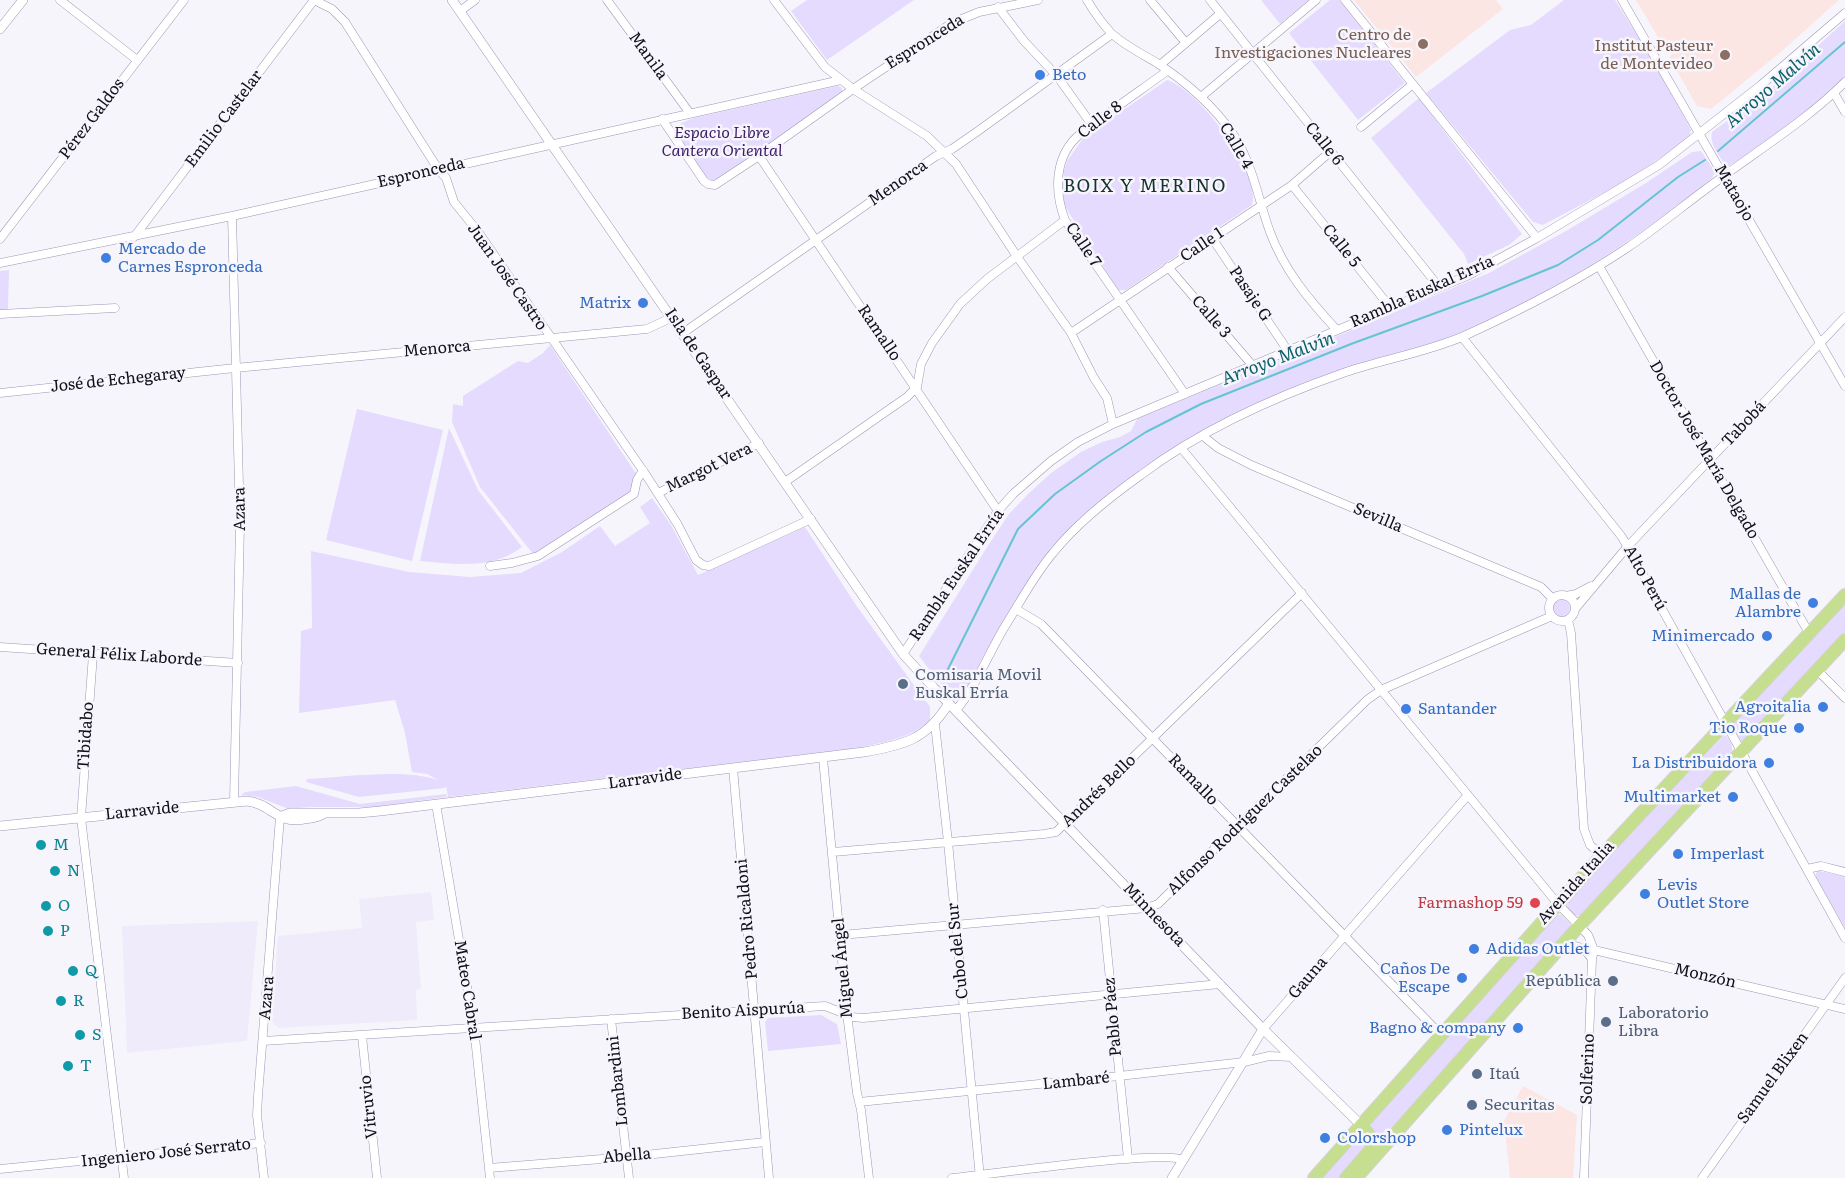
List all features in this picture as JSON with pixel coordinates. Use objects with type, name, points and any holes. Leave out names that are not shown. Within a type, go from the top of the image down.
[{"type":"main road","name":"Avenida Italia","points":[[1314,1178],[1602,855],[1845,595]]},
{"type":"main road","name":"Avenida Italia","points":[[1356,1178],[1562,945],[1845,640]]},
{"type":"main road","points":[[1346,1178],[1372,1148],[1370,1136],[1361,1125]]},
{"type":"street","points":[[0,29],[22,0]]},
{"type":"street","points":[[60,0],[137,60]]},
{"type":"street","name":"Pérez Galdos","points":[[0,239],[184,0]]},
{"type":"street","name":"Juan José Castro","points":[[314,0],[332,9],[345,22],[438,169],[446,178],[454,202],[479,233],[643,470],[696,560],[709,566],[811,519]]},
{"type":"street","name":"Emilio Castelar","points":[[134,237],[314,0]]},
{"type":"street","name":"Isla de Gaspar","points":[[452,0],[903,654],[952,706]]},
{"type":"street","points":[[460,11],[475,0]]},
{"type":"street","name":"Manila","points":[[607,0],[689,112]]},
{"type":"street","points":[[774,0],[825,66],[853,89],[915,127],[956,164],[1071,333],[1107,398],[1113,424]]},
{"type":"street","name":"Espronceda","points":[[662,119],[704,181],[713,185],[720,183],[853,89],[952,23],[965,16],[998,7],[1038,0]]},
{"type":"street","name":"Calle 4","points":[[1087,0],[1112,34],[1160,65],[1201,97],[1222,120],[1250,168],[1270,231],[1291,276],[1336,329]]},
{"type":"street","points":[[1150,0],[1186,43]]},
{"type":"street","name":"Calle 6","points":[[1210,0],[1439,287]]},
{"type":"street","points":[[1201,97],[1316,0]]},
{"type":"street","points":[[1346,0],[1537,238]]},
{"type":"street","name":"Mataojo","points":[[1622,0],[1845,386]]},
{"type":"street","points":[[998,7],[1057,76],[1092,125]]},
{"type":"street","name":"Rambla Euskal Erría","points":[[903,654],[998,511],[1013,494],[1078,442],[1113,424],[1469,275],[1537,238],[1659,165],[1761,85],[1845,13]]},
{"type":"street","points":[[1160,65],[1220,14]]},
{"type":"street","name":"Menorca","points":[[683,333],[936,156],[978,131],[1057,76],[1112,34]]},
{"type":"street","name":"Calle 8","points":[[1057,186],[1059,169],[1065,153],[1079,134],[1167,71]]},
{"type":"street","name":"Espronceda","points":[[0,263],[232,216],[689,112],[841,80]]},
{"type":"street","points":[[952,706],[965,699],[991,650],[1039,572],[1075,529],[1143,473],[1203,436],[1253,409],[1345,373],[1462,337],[1599,266],[1665,222],[1723,176],[1773,142],[1845,82]]},
{"type":"street","points":[[1361,127],[1413,84]]},
{"type":"street","points":[[1834,93],[1845,112]]},
{"type":"street","name":"Calle 1","points":[[1071,333],[1262,205],[1292,184],[1330,152]]},
{"type":"street","name":"Ramallo","points":[[759,156],[917,387],[998,511]]},
{"type":"street","name":"Calle 5","points":[[1292,184],[1390,307]]},
{"type":"street","name":"Calle 7","points":[[1057,186],[1065,220],[1185,394]]},
{"type":"street","name":"Azara","points":[[232,216],[240,524],[234,801]]},
{"type":"street","points":[[785,482],[907,397],[917,387],[921,364],[951,315],[974,290],[1065,220]]},
{"type":"street","name":"Pasaje G","points":[[1212,238],[1288,351]]},
{"type":"street","name":"Doctor José María Delgado","points":[[1599,266],[1809,633]]},
{"type":"street","name":"Calle 3","points":[[1168,267],[1253,366]]},
{"type":"street","points":[[0,314],[115,308]]},
{"type":"street","name":"Menorca","points":[[236,368],[647,329],[672,317]]},
{"type":"street","name":"Tabobá","points":[[1568,620],[1594,584],[1628,546],[1845,317]]},
{"type":"street","name":"Alto Perú","points":[[1462,337],[1628,546],[1845,938]]},
{"type":"street","name":"José de Echegaray","points":[[0,393],[236,368]]},
{"type":"street","name":"Sevilla","points":[[1203,436],[1218,448],[1251,465],[1541,587],[1553,599]]},
{"type":"street","name":"Margot Vera","points":[[658,493],[759,443]]},
{"type":"street","points":[[1182,449],[1558,904],[1588,935],[1594,950]]},
{"type":"street","points":[[490,566],[527,560],[547,552],[634,494],[637,480],[643,470]]},
{"type":"street","name":"Tabobá","points":[[1553,599],[1576,594],[1594,584]]},
{"type":"street","name":"Andrés Bello","points":[[833,852],[1056,832],[1302,593]]},
{"type":"street","points":[[1566,596],[1573,601],[1575,609]]},
{"type":"street","points":[[1552,616],[1550,605],[1553,599]]},
{"type":"street","name":"Ramallo","points":[[1016,609],[1041,624],[1049,632],[1441,1035]]},
{"type":"street","points":[[1381,690],[1552,616]]},
{"type":"street","points":[[1552,616],[1561,621],[1568,620],[1571,633],[1584,829],[1590,844],[1602,855]]},
{"type":"street","name":"General Félix Laborde","points":[[0,647],[238,663]]},
{"type":"street","name":"Tibidabo","points":[[93,654],[81,818],[124,1178]]},
{"type":"street","points":[[1817,670],[1845,698]]},
{"type":"street","name":"Alfonso Rodríguez Castelao","points":[[1147,908],[1158,904],[1367,700],[1381,690]]},
{"type":"street","name":"Larravide","points":[[0,826],[234,801],[255,802],[280,817],[294,821],[324,814],[359,813],[823,758],[890,747],[917,737],[935,724],[952,706]]},
{"type":"street","name":"Minnesota","points":[[952,706],[1263,1029],[1361,1125]]},
{"type":"street","name":"Cubo del Sur","points":[[935,724],[980,1177]]},
{"type":"street","name":"Miguel Ángel","points":[[823,758],[847,1014],[869,1178]]},
{"type":"street","name":"Pedro Ricaldoni","points":[[733,768],[769,1178]]},
{"type":"street","name":"Gauna","points":[[1172,1178],[1263,1029],[1468,795]]},
{"type":"street","name":"Mateo Cabral","points":[[436,804],[474,1028],[490,1178]]},
{"type":"street","name":"Azara","points":[[264,1178],[257,1114],[280,817]]},
{"type":"street","points":[[1807,869],[1821,866],[1845,872]]},
{"type":"street","points":[[841,935],[1103,910],[1147,908]]},
{"type":"street","name":"Pablo Páez","points":[[1103,910],[1128,1159]]},
{"type":"street","points":[[1562,945],[1576,946],[1584,950],[1592,959]]},
{"type":"street","name":"Solferino","points":[[1584,1178],[1594,950]]},
{"type":"street","name":"Monzón","points":[[1594,950],[1845,1009]]},
{"type":"street","name":"Samuel Blixen","points":[[1702,1178],[1845,978]]},
{"type":"street","name":"Benito Aispurúa","points":[[263,1041],[825,1006],[863,1018],[1220,984]]},
{"type":"street","name":"Lombardini","points":[[611,1019],[629,1178]]},
{"type":"street","name":"Vitruvio","points":[[362,1036],[377,1178]]},
{"type":"street","name":"Lambaré","points":[[859,1102],[1244,1062],[1269,1056],[1292,1057]]},
{"type":"street","name":"Abella","points":[[489,1168],[627,1157],[765,1142]]},
{"type":"street","name":"Ingeniero José Serrato","points":[[0,1169],[261,1143]]},
{"type":"street","points":[[952,1178],[980,1177],[1128,1159],[1174,1156],[1183,1160]]},
{"type":"shaded area","name":"Centro de Investigaciones Nucleares","points":[[1354,0],[1496,0],[1503,9],[1416,77]]},
{"type":"shaded area","name":"Institut Pasteur de Montevideo","points":[[1636,0],[1839,0],[1782,51],[1711,109],[1697,106],[1669,57],[1674,52],[1669,48],[1666,51]]},
{"type":"shaded area","points":[[431,892],[434,920],[416,922],[421,989],[416,990],[417,1020],[279,1028],[275,1025],[272,1021],[278,936],[362,928],[359,899]]},
{"type":"shaded area","points":[[258,921],[247,1041],[127,1053],[122,926]]},
{"type":"shaded area","points":[[1523,1086],[1577,1115],[1573,1178],[1510,1178],[1504,1121]]},
{"type":"green space","points":[[807,0],[914,0],[827,60],[791,11]]},
{"type":"green space","points":[[1261,0],[1309,0],[1280,24]]},
{"type":"green space","points":[[1330,0],[1340,0],[1405,83],[1358,120],[1289,33]]},
{"type":"green space","points":[[1564,0],[1615,0],[1653,61],[1691,130],[1689,138],[1630,179],[1543,225],[1533,222],[1426,93],[1510,30],[1531,25]]},
{"type":"green space","points":[[1845,21],[1845,77],[1778,135],[1727,167],[1714,146],[1712,132],[1775,85]]},
{"type":"green space","points":[[1167,80],[1180,86],[1194,99],[1225,134],[1248,174],[1253,191],[1252,205],[1126,290],[1118,290],[1064,205],[1062,188],[1064,171],[1067,161],[1084,137]]},
{"type":"green space","name":"Espacio Libre Cantera Oriental","points":[[837,86],[841,87],[843,92],[719,180],[714,181],[706,177],[677,133],[681,123],[694,118]]},
{"type":"green space","points":[[1419,98],[1522,234],[1509,245],[1468,264],[1464,254],[1371,138]]},
{"type":"green space","points":[[1701,151],[1715,172],[1712,178],[1621,246],[1556,285],[1489,320],[1454,335],[1359,364],[1244,410],[1172,449],[1138,472],[1073,525],[1049,553],[1021,594],[960,699],[939,682],[919,656],[1009,514],[1051,473],[1081,452],[1131,431],[1137,419],[1489,273],[1566,231],[1646,183],[1692,152]]},
{"type":"green space","points":[[9,270],[8,310],[0,310],[0,271]]},
{"type":"green space","points":[[550,345],[637,475],[629,493],[533,554],[480,487],[452,422],[453,404],[463,406],[463,396],[518,361],[528,363]]},
{"type":"green space","points":[[357,409],[443,430],[412,561],[326,540]]},
{"type":"green space","points":[[449,428],[478,490],[522,547],[511,554],[473,564],[420,561]]},
{"type":"green space","points":[[652,498],[671,525],[698,575],[805,527],[856,605],[927,702],[930,707],[930,721],[902,737],[849,749],[448,797],[446,786],[445,788],[359,797],[306,782],[307,779],[392,774],[409,774],[438,780],[427,774],[412,772],[405,733],[395,700],[299,713],[301,631],[312,628],[311,551],[409,572],[470,577],[521,573],[562,552],[600,526],[615,546],[650,523],[640,507]]},
{"type":"green space","points":[[1561,599],[1569,604],[1570,608],[1565,616],[1561,617],[1553,612],[1552,608],[1557,600]]},
{"type":"green space","points":[[1845,604],[1845,634],[1744,741],[1741,741],[1732,727],[1733,723]]},
{"type":"green space","points":[[1724,735],[1731,742],[1732,753],[1582,915],[1574,915],[1567,908],[1568,900]]},
{"type":"green space","points":[[296,786],[360,804],[446,794],[447,797],[373,807],[289,809],[258,797],[241,795],[245,792]]},
{"type":"green space","points":[[1819,871],[1845,876],[1845,928],[1816,878],[1816,873]]},
{"type":"green space","points":[[1556,915],[1561,915],[1570,924],[1569,929],[1374,1147],[1369,1125]]},
{"type":"green space","points":[[821,1015],[837,1024],[841,1044],[768,1051],[765,1022],[768,1018]]},
{"type":"green space","points":[[1359,1136],[1364,1136],[1367,1145],[1342,1178],[1322,1178]]},
{"type":"waterway","name":"Arroyo Malvín","points":[[1718,151],[1845,42]]},
{"type":"waterway","name":"Arroyo Malvín","points":[[944,677],[1018,529],[1055,494],[1101,461],[1146,432],[1201,404],[1558,265],[1598,240],[1678,177],[1705,160]]},
{"type":"place","name":"Centro de Investigaciones Nucleares","points":[[1423,44]]},
{"type":"place","name":"Institut Pasteur de Montevideo","points":[[1725,55]]},
{"type":"place","name":"Beto","points":[[1040,75]]},
{"type":"place","name":"Mercado de Carnes Espronceda","points":[[106,258]]},
{"type":"place","name":"Matrix","points":[[643,303]]},
{"type":"place","name":"Mallas de Alambre","points":[[1813,603]]},
{"type":"place","name":"Minimercado","points":[[1767,636]]},
{"type":"place","name":"Comisaria Movil Euskal Erría","points":[[903,684]]},
{"type":"place","name":"Agroitalia","points":[[1823,707]]},
{"type":"place","name":"Santander","points":[[1406,709]]},
{"type":"place","name":"Tio Roque","points":[[1799,728]]},
{"type":"place","name":"La Distribuidora","points":[[1769,763]]},
{"type":"place","name":"Multimarket","points":[[1733,797]]},
{"type":"place","name":"M","points":[[41,845]]},
{"type":"place","name":"Imperlast","points":[[1678,854]]},
{"type":"place","name":"N","points":[[55,871]]},
{"type":"place","name":"Levis Outlet Store","points":[[1645,894]]},
{"type":"place","name":"Farmashop 59","points":[[1535,903]]},
{"type":"place","name":"O","points":[[46,906]]},
{"type":"place","name":"P","points":[[48,931]]},
{"type":"place","name":"Adidas Outlet","points":[[1474,949]]},
{"type":"place","name":"Q","points":[[73,971]]},
{"type":"place","name":"Caños De Escape","points":[[1462,978]]},
{"type":"place","name":"República","points":[[1613,981]]},
{"type":"place","name":"R","points":[[61,1001]]},
{"type":"place","name":"Laboratorio Libra","points":[[1606,1022]]},
{"type":"place","name":"Bagno & company","points":[[1518,1028]]},
{"type":"place","name":"S","points":[[80,1035]]},
{"type":"place","name":"T","points":[[68,1066]]},
{"type":"place","name":"Itaú","points":[[1477,1074]]},
{"type":"place","name":"Securitas","points":[[1472,1105]]},
{"type":"place","name":"Pintelux","points":[[1447,1130]]},
{"type":"place","name":"Colorshop","points":[[1325,1138]]},
{"type":"district","name":"BOIX Y MERINO","points":[[1145,187]]}]
